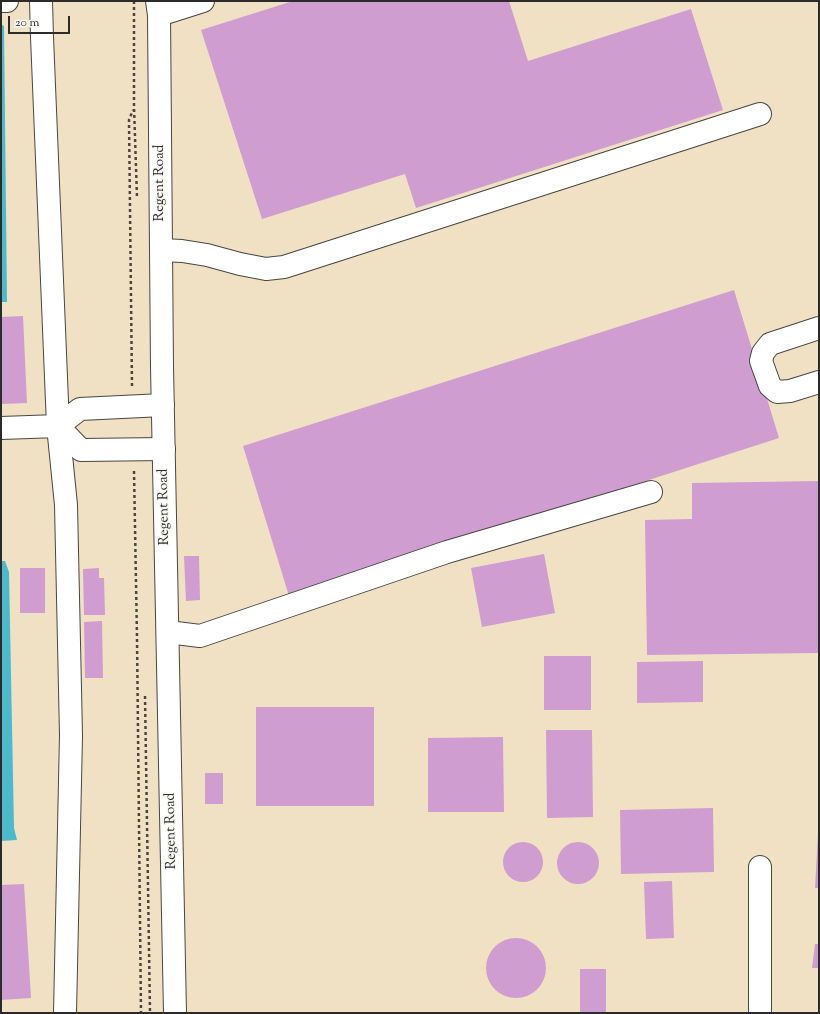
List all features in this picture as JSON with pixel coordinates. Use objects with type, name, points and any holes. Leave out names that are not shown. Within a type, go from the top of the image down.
[{"type":"main road","points":[[1,1],[7,1]]},
{"type":"main road","points":[[42,1],[42,53],[58,426],[66,505],[71,735],[65,1013]]},
{"type":"main road","points":[[158,8],[203,1]]},
{"type":"main road","name":"Regent Road","points":[[158,8],[163,405],[175,1013]]},
{"type":"main road","points":[[162,250],[182,251],[207,255],[266,269],[284,267],[760,114]]},
{"type":"main road","points":[[819,328],[770,344],[763,352],[761,361],[770,386],[777,392],[790,391],[819,382]]},
{"type":"main road","points":[[1,428],[58,426],[80,409],[163,405]]},
{"type":"main road","points":[[58,426],[81,450],[164,449]]},
{"type":"main road","points":[[168,632],[200,636],[447,552],[651,492]]},
{"type":"main road","points":[[760,867],[760,1013]]},
{"type":"path","points":[[132,407],[129,120],[134,107],[134,1]]},
{"type":"path","points":[[134,450],[141,1013]]},
{"type":"water","points":[[1,24],[4,26],[7,302],[1,302]]},
{"type":"water","points":[[1,561],[5,561],[9,572],[14,828],[17,840],[1,841]]},
{"type":"building","points":[[293,1],[509,1],[528,61],[691,9],[723,110],[416,208],[405,174],[262,219],[201,30]]},
{"type":"building","points":[[734,290],[779,438],[289,596],[243,446]]},
{"type":"building","points":[[23,316],[27,403],[1,404],[1,317]]},
{"type":"building","points":[[819,481],[819,653],[647,655],[645,520],[692,519],[692,483]]},
{"type":"building","points":[[544,554],[555,613],[482,627],[471,568]]},
{"type":"building","points":[[184,556],[199,556],[200,600],[186,601]]},
{"type":"building","points":[[20,568],[45,568],[45,613],[20,613]]},
{"type":"building","points":[[99,568],[99,578],[104,578],[105,615],[84,615],[83,569]]},
{"type":"building","points":[[102,621],[103,678],[85,678],[84,622]]},
{"type":"building","points":[[544,656],[591,656],[591,710],[544,710]]},
{"type":"building","points":[[703,661],[703,702],[637,703],[637,662]]},
{"type":"building","points":[[256,707],[374,707],[374,806],[256,806]]},
{"type":"building","points":[[546,730],[592,730],[593,817],[547,818]]},
{"type":"building","points":[[503,737],[504,812],[428,812],[428,738]]},
{"type":"building","points":[[205,773],[223,773],[223,804],[205,804]]},
{"type":"building","points":[[713,808],[714,872],[621,874],[620,810]]},
{"type":"building","points":[[818,833],[819,888],[815,888]]},
{"type":"building","points":[[527,842],[534,845],[540,851],[543,862],[542,870],[534,879],[527,882],[519,882],[512,879],[504,870],[503,858],[506,851],[515,843]]},
{"type":"building","points":[[578,842],[593,848],[599,863],[593,878],[578,884],[563,878],[557,863],[563,848]]},
{"type":"building","points":[[672,881],[674,938],[646,939],[644,882]]},
{"type":"building","points":[[24,884],[31,998],[1,1000],[1,885]]},
{"type":"building","points":[[516,938],[533,943],[541,951],[546,968],[541,985],[533,993],[516,998],[499,993],[491,985],[486,968],[491,951],[499,943]]},
{"type":"building","points":[[815,944],[819,944],[819,968],[812,968]]},
{"type":"building","points":[[580,969],[606,969],[606,1012],[580,1012]]}]
